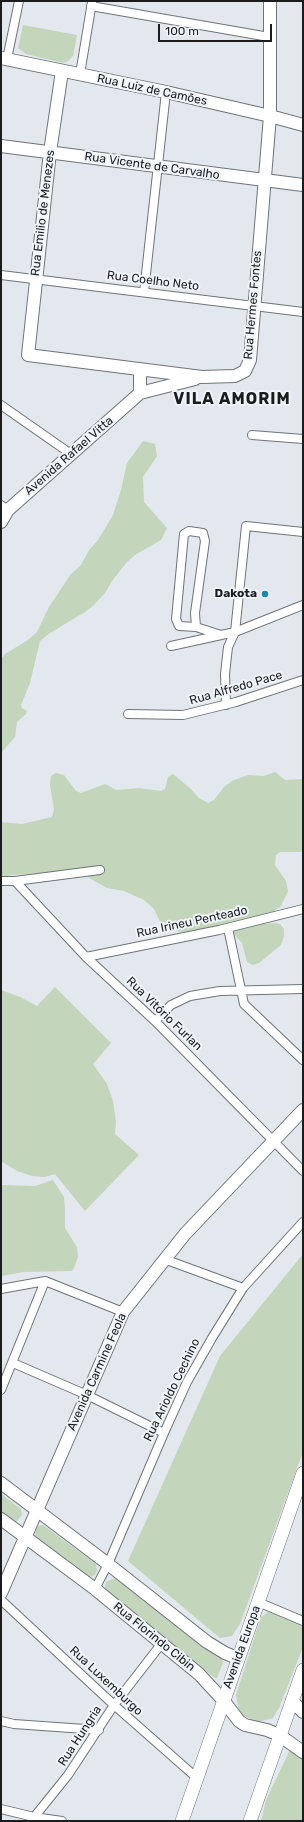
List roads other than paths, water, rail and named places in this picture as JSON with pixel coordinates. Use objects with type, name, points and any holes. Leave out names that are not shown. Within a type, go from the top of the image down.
[{"type":"main road","name":"Rua Hermes Fontes","points":[[28,355],[202,377],[235,376],[245,371],[250,360],[270,116],[270,1]]},
{"type":"main road","name":"Rua Luiz de Camões","points":[[4,59],[166,92],[303,125]]},
{"type":"main road","name":"Rua Emilio de Menezes","points":[[28,355],[35,279],[50,152],[62,71]]},
{"type":"main road","name":"Rua Vicente de Carvalho","points":[[1,146],[303,185]]},
{"type":"main road","points":[[140,370],[140,393]]},
{"type":"main road","name":"Avenida Rafael Vitta","points":[[1,522],[4,507],[71,454],[140,393],[202,377]]},
{"type":"main road","name":"Avenida Carmine Feola","points":[[1,1592],[123,1312],[184,1234],[303,1110]]},
{"type":"main road","name":"Avenida Europa","points":[[182,1821],[237,1658],[303,1473]]},
{"type":"main road","points":[[1,1483],[108,1564],[207,1642],[225,1654],[237,1658]]},
{"type":"main road","name":"Rua Florindo Cibin","points":[[1,1519],[95,1589],[199,1674],[224,1700],[233,1714],[245,1725],[267,1730],[280,1735],[303,1752]]},
{"type":"main road","points":[[250,1821],[303,1670]]},
{"type":"main road","points":[[292,1701],[303,1712]]},
{"type":"street","points":[[4,59],[19,1]]},
{"type":"street","points":[[80,74],[92,3],[269,37]]},
{"type":"street","points":[[144,292],[166,92]]},
{"type":"street","name":"Rua Coelho Neto","points":[[1,275],[303,312]]},
{"type":"street","points":[[1,405],[71,454]]},
{"type":"street","points":[[252,435],[303,439]]},
{"type":"street","points":[[226,705],[225,674],[228,647],[235,632],[246,526],[303,532]]},
{"type":"street","points":[[196,627],[195,613],[205,541],[202,533],[189,532],[184,534],[176,619],[179,626],[196,627],[221,635]]},
{"type":"street","points":[[171,646],[235,632],[303,605]]},
{"type":"street","name":"Rua Alfredo Pace","points":[[128,714],[183,715],[226,705],[303,680]]},
{"type":"street","points":[[3,881],[15,881],[100,870]]},
{"type":"street","name":"Rua Vitório Furlan","points":[[15,881],[86,957],[155,1021],[303,1171]]},
{"type":"street","name":"Rua Irineu Penteado","points":[[86,957],[228,928],[303,908]]},
{"type":"street","points":[[228,928],[244,1004],[303,1060]]},
{"type":"street","points":[[155,1021],[171,1005],[190,996],[220,991],[303,989]]},
{"type":"street","name":"Rua Arioldo Cechino","points":[[95,1589],[108,1564],[187,1382],[243,1288],[303,1222]]},
{"type":"street","points":[[164,1259],[243,1288]]},
{"type":"street","points":[[1,1289],[45,1281],[123,1312]]},
{"type":"street","points":[[1,1390],[45,1281]]},
{"type":"street","points":[[13,1363],[87,1395],[164,1433]]},
{"type":"street","name":"Rua Luxemburgo","points":[[1,1600],[114,1705],[196,1778]]},
{"type":"street","points":[[258,1602],[303,1621]]},
{"type":"street","name":"Rua Hungria","points":[[33,1819],[68,1776],[114,1705],[162,1643]]},
{"type":"street","points":[[1,1721],[14,1724],[99,1730]]},
{"type":"street","points":[[1,1808],[33,1819],[62,1821]]},
{"type":"place","name":"Dakota","points":[[265,594]]},
{"type":"district","name":"VILA AMORIM","points":[[232,399]]}]
